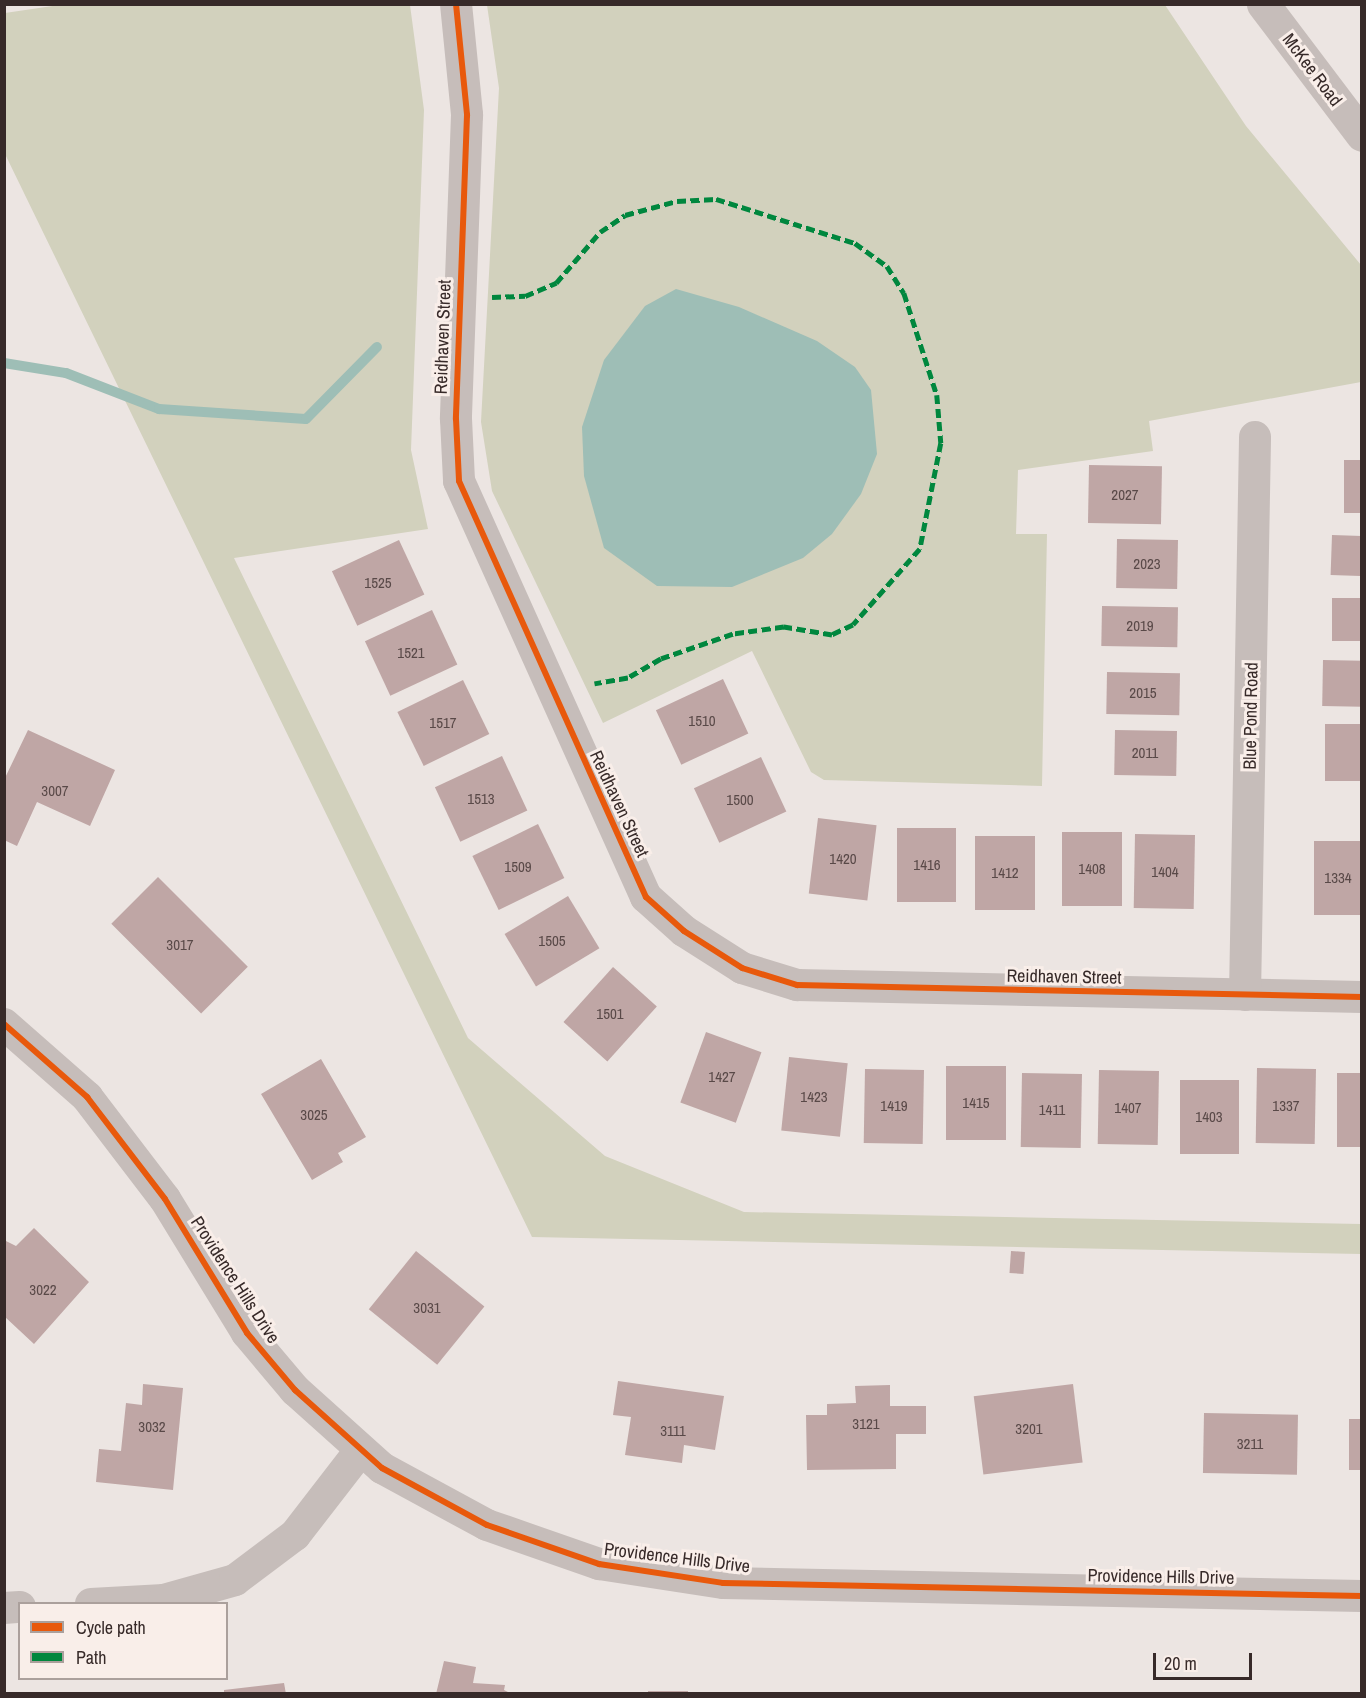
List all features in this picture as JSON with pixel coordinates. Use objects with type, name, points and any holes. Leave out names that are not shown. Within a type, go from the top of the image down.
[{"type":"street","name":"Reidhaven Street","points":[[456,4],[467,115],[456,418],[459,481],[646,897],[684,931],[742,968],[797,985],[1362,997]]},
{"type":"street","name":"McKee Road","points":[[1263,4],[1362,135]]},
{"type":"street","name":"Blue Pond Road","points":[[1245,995],[1255,437]]},
{"type":"street","name":"Providence Hills Drive","points":[[4,1024],[87,1097],[165,1199],[247,1333],[295,1390],[360,1451],[486,1525],[572,1557],[656,1575],[723,1583],[1362,1596]]},
{"type":"street","points":[[128,1602],[164,1600],[236,1580],[295,1535],[360,1451]]},
{"type":"green space","points":[[66,4],[410,5],[424,110],[411,450],[428,529],[234,558],[468,1038],[605,1156],[744,1212],[1361,1224],[1361,1254],[532,1237],[5,154],[5,13]]},
{"type":"green space","points":[[487,5],[1165,5],[1246,126],[1361,265],[1361,382],[1149,421],[1153,451],[1018,470],[1016,534],[1047,534],[1042,786],[824,780],[811,772],[752,651],[603,723],[492,491],[481,422],[499,88]]},
{"type":"water","points":[[676,289],[739,307],[817,341],[855,367],[871,390],[877,454],[861,494],[832,534],[803,558],[732,587],[657,586],[604,548],[584,476],[582,427],[604,360],[645,306]]},
{"type":"building","points":[[1344,460],[1362,460],[1362,513],[1344,513]]},
{"type":"building","points":[[1089,465],[1162,466],[1161,524],[1088,523]]},
{"type":"building","points":[[1332,535],[1362,536],[1361,576],[1331,575]]},
{"type":"building","points":[[1117,539],[1178,540],[1177,589],[1116,588]]},
{"type":"building","points":[[399,540],[424,594],[357,626],[332,571]]},
{"type":"building","points":[[1332,598],[1362,598],[1362,641],[1332,641]]},
{"type":"building","points":[[1102,606],[1178,607],[1177,647],[1101,646]]},
{"type":"building","points":[[432,610],[457,664],[390,696],[365,641]]},
{"type":"building","points":[[1323,660],[1362,661],[1361,707],[1322,706]]},
{"type":"building","points":[[1107,672],[1180,673],[1179,715],[1106,714]]},
{"type":"building","points":[[723,679],[748,733],[681,765],[656,710]]},
{"type":"building","points":[[463,680],[489,734],[424,766],[397,712]]},
{"type":"building","points":[[1325,724],[1362,724],[1362,781],[1325,781]]},
{"type":"building","points":[[28,730],[115,770],[90,826],[37,802],[17,846],[4,840],[4,780]]},
{"type":"building","points":[[1115,730],[1177,731],[1176,776],[1114,775]]},
{"type":"building","points":[[502,756],[527,810],[460,842],[435,787]]},
{"type":"building","points":[[761,757],[786,811],[719,843],[694,788]]},
{"type":"building","points":[[818,818],[877,825],[867,901],[809,893]]},
{"type":"building","points":[[538,824],[564,878],[499,910],[472,856]]},
{"type":"building","points":[[897,828],[956,828],[956,902],[897,902]]},
{"type":"building","points":[[1062,832],[1122,832],[1122,906],[1062,906]]},
{"type":"building","points":[[1135,834],[1195,835],[1194,909],[1134,908]]},
{"type":"building","points":[[975,836],[1035,836],[1035,910],[975,910]]},
{"type":"building","points":[[1314,841],[1362,841],[1362,915],[1314,915]]},
{"type":"building","points":[[158,877],[248,967],[201,1013],[111,924]]},
{"type":"building","points":[[568,896],[599,948],[536,986],[505,934]]},
{"type":"building","points":[[613,967],[657,1006],[607,1061],[563,1022]]},
{"type":"building","points":[[706,1032],[761,1052],[736,1123],[680,1102]]},
{"type":"building","points":[[789,1057],[848,1063],[840,1137],[781,1131]]},
{"type":"building","points":[[321,1059],[366,1137],[338,1153],[343,1162],[312,1180],[261,1094]]},
{"type":"building","points":[[946,1066],[1006,1066],[1006,1140],[946,1140]]},
{"type":"building","points":[[1257,1068],[1316,1069],[1315,1144],[1256,1143]]},
{"type":"building","points":[[865,1069],[924,1070],[923,1144],[864,1143]]},
{"type":"building","points":[[1099,1070],[1159,1071],[1158,1145],[1098,1144]]},
{"type":"building","points":[[1022,1073],[1082,1074],[1081,1148],[1021,1147]]},
{"type":"building","points":[[1337,1073],[1362,1073],[1362,1147],[1337,1147]]},
{"type":"building","points":[[1180,1080],[1239,1080],[1239,1154],[1180,1154]]},
{"type":"building","points":[[34,1228],[89,1282],[34,1344],[4,1316],[4,1240],[16,1246]]},
{"type":"building","points":[[416,1251],[484,1306],[437,1365],[369,1309]]},
{"type":"building","points":[[1011,1251],[1025,1252],[1023,1274],[1009,1273]]},
{"type":"building","points":[[618,1381],[724,1396],[715,1450],[684,1445],[682,1463],[625,1455],[631,1417],[613,1415]]},
{"type":"building","points":[[143,1384],[183,1388],[173,1490],[96,1482],[99,1449],[121,1451],[126,1403],[142,1405]]},
{"type":"building","points":[[1073,1384],[1083,1462],[983,1475],[974,1396]]},
{"type":"building","points":[[890,1385],[890,1406],[926,1406],[926,1434],[896,1434],[896,1469],[807,1470],[806,1415],[827,1415],[827,1404],[856,1403],[855,1386]]},
{"type":"building","points":[[1204,1413],[1298,1415],[1297,1475],[1203,1473]]},
{"type":"building","points":[[1349,1419],[1362,1419],[1362,1470],[1349,1470]]},
{"type":"building","points":[[444,1661],[476,1667],[473,1683],[505,1685],[504,1690],[512,1694],[436,1694]]},
{"type":"building","points":[[284,1683],[286,1694],[224,1694],[224,1690]]},
{"type":"building","points":[[648,1691],[688,1691],[688,1694],[648,1694]]},
{"type":"waterway","points":[[4,363],[66,373],[159,409],[306,419],[377,347]]},
{"type":"marked path","points":[[492,297],[525,296],[556,283],[600,232],[625,215],[677,201],[716,199],[855,243],[887,266],[904,293],[937,395],[941,443],[920,549],[853,625],[832,635],[784,627],[733,634],[661,659],[628,678],[595,684]]},
{"type":"cycle path","points":[[456,4],[467,115],[456,419],[459,481],[646,897],[684,931],[742,968],[797,985],[1362,997]]},
{"type":"cycle path","points":[[4,1024],[87,1097],[165,1199],[247,1333],[295,1390],[382,1468],[487,1525],[599,1564],[723,1583],[1362,1596]]}]
